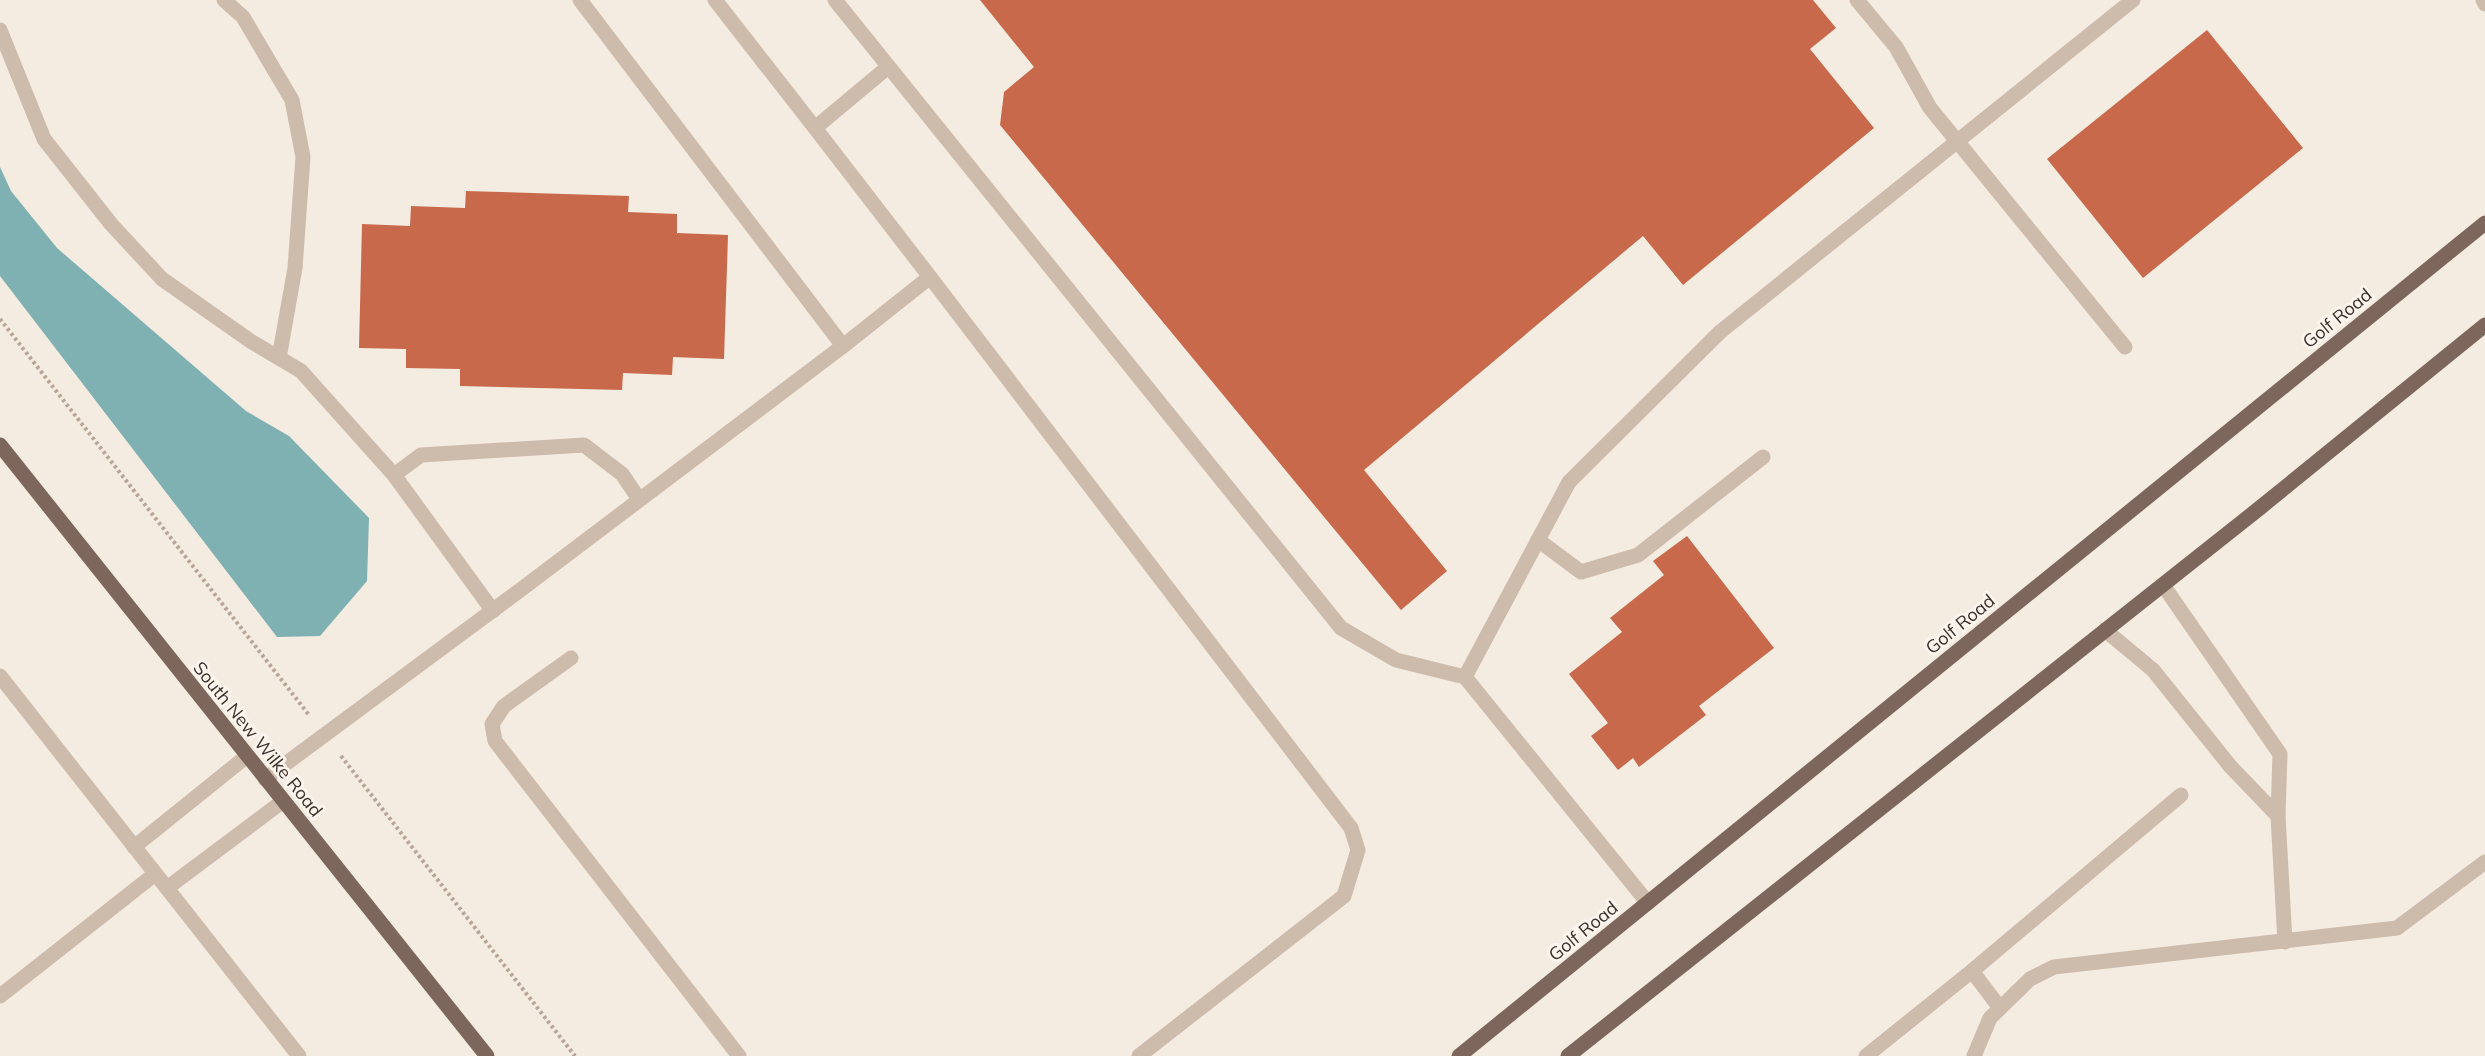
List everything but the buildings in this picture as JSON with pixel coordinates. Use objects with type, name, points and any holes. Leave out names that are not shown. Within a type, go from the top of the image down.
[{"type":"main road","name":"Golf Road","points":[[1459,1056],[2485,223]]},
{"type":"main road","points":[[1568,1056],[2163,585],[2485,325]]},
{"type":"main road","name":"South New Wilke Road","points":[[0,445],[487,1056]]},
{"type":"lane","points":[[224,0],[243,17],[292,100],[303,157],[295,268],[279,358]]},
{"type":"lane","points":[[580,0],[843,346]]},
{"type":"lane","points":[[715,0],[1352,828],[1358,850],[1344,896],[1139,1056]]},
{"type":"lane","points":[[835,0],[1341,628],[1396,660],[1465,677],[1648,903]]},
{"type":"lane","points":[[1857,0],[1896,47],[1930,108],[2125,347]]},
{"type":"lane","points":[[1465,677],[1569,482],[1719,332],[2133,0]]},
{"type":"lane","points":[[2482,0],[2485,4]]},
{"type":"lane","points":[[0,30],[44,139],[111,224],[162,279],[252,342],[301,371],[394,475],[493,611]]},
{"type":"lane","points":[[815,128],[888,67]]},
{"type":"lane","points":[[266,779],[493,611],[843,346],[930,277]]},
{"type":"lane","points":[[394,475],[421,455],[584,445],[622,474],[639,499]]},
{"type":"lane","points":[[1538,540],[1581,572],[1638,555],[1763,457]]},
{"type":"lane","points":[[2163,585],[2280,754],[2278,816],[2285,942]]},
{"type":"lane","points":[[2105,630],[2153,670],[2230,766],[2278,816]]},
{"type":"lane","points":[[571,658],[504,706],[492,724],[495,741],[739,1056]]},
{"type":"lane","points":[[0,676],[299,1056]]},
{"type":"lane","points":[[134,847],[247,756]]},
{"type":"lane","points":[[1866,1056],[2181,795]]},
{"type":"lane","points":[[166,888],[283,801]]},
{"type":"lane","points":[[1974,1056],[1990,1018],[2030,979],[2054,967],[2397,928],[2485,862]]},
{"type":"lane","points":[[0,996],[155,874]]},
{"type":"lane","points":[[1972,970],[2001,1008]]},
{"type":"path","points":[[0,320],[575,1056]]},
{"type":"water","points":[[0,167],[11,191],[57,248],[246,411],[289,436],[369,518],[367,581],[320,636],[277,637],[0,276]]}]
